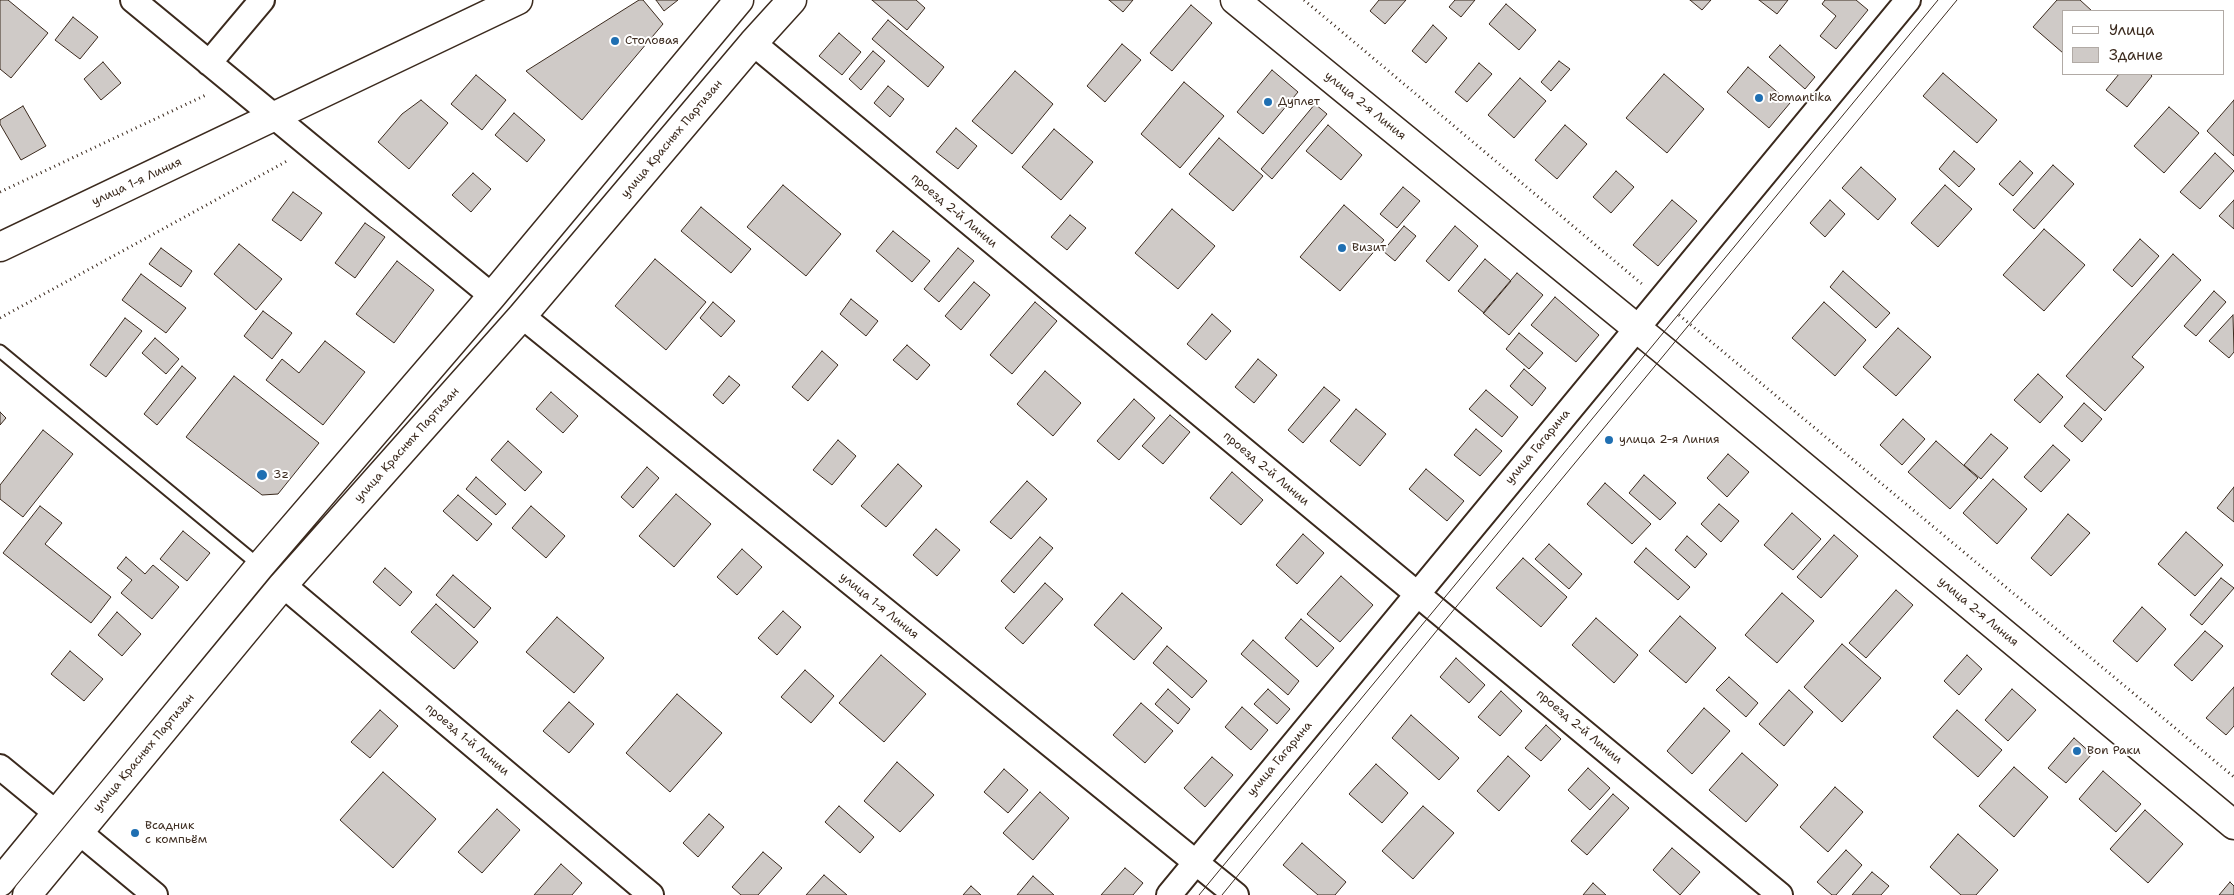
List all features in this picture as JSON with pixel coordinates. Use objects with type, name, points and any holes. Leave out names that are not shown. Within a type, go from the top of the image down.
[{"type":"main road","name":"улица 1-я Линия","points":[[0,247],[518,0]]},
{"type":"main road","points":[[0,882],[260,566],[492,296],[740,0]]},
{"type":"main road","name":"улица Красных Партизан","points":[[27,895],[283,585],[522,316],[753,42],[792,0]]},
{"type":"main road","name":"улица 2-я Линия","points":[[1235,0],[1636,328],[2234,824]]},
{"type":"street","points":[[133,0],[492,296]]},
{"type":"street","points":[[209,63],[262,0]]},
{"type":"street","name":"улица Гагарина","points":[[1169,895],[1908,0]]},
{"type":"street","name":"проезд 2-й Линии","points":[[753,42],[1780,895]]},
{"type":"street","name":"улица 1-я Линия","points":[[522,316],[1197,861],[1236,895]]},
{"type":"street","name":"проезд 1-й Линии","points":[[283,585],[651,895]]},
{"type":"street","points":[[0,768],[56,813]]},
{"type":"street","points":[[79,832],[155,895]]},
{"type":"lane","points":[[0,351],[260,566]]},
{"type":"path","points":[[1304,0],[2234,777]]},
{"type":"path","points":[[0,192],[233,82]]},
{"type":"path","points":[[0,318],[312,147]]},
{"type":"building","points":[[0,0],[8,0],[48,33],[11,78],[0,69]]},
{"type":"building","points":[[639,0],[643,0],[663,24],[582,120],[526,71]]},
{"type":"building","points":[[656,0],[678,0],[664,11]]},
{"type":"building","points":[[872,0],[916,0],[925,8],[907,30]]},
{"type":"building","points":[[1109,0],[1133,0],[1123,12]]},
{"type":"building","points":[[1379,0],[1406,0],[1385,24],[1370,11]]},
{"type":"building","points":[[1455,0],[1475,0],[1461,17],[1449,7]]},
{"type":"building","points":[[1690,0],[1711,0],[1702,10]]},
{"type":"building","points":[[1759,0],[1788,0],[1777,14]]},
{"type":"building","points":[[1825,0],[1856,0],[1868,10],[1836,49],[1820,36],[1836,16],[1822,4]]},
{"type":"building","points":[[2057,0],[2080,0],[2091,10],[2062,10],[2062,52],[2033,27]]},
{"type":"building","points":[[1506,4],[1536,30],[1519,50],[1489,24]]},
{"type":"building","points":[[1191,5],[1212,23],[1172,71],[1150,53]]},
{"type":"building","points":[[73,17],[98,37],[80,59],[55,40]]},
{"type":"building","points":[[888,20],[944,67],[928,87],[872,39]]},
{"type":"building","points":[[1433,25],[1447,38],[1426,63],[1412,51]]},
{"type":"building","points":[[839,33],[861,52],[842,75],[819,56]]},
{"type":"building","points":[[1122,44],[1141,60],[1105,102],[1087,86]]},
{"type":"building","points":[[1780,45],[1815,77],[1805,89],[1769,57]]},
{"type":"building","points":[[873,51],[885,61],[861,90],[849,79]]},
{"type":"building","points":[[1559,61],[1570,69],[1551,91],[1541,82]]},
{"type":"building","points":[[103,62],[121,83],[101,100],[84,79]]},
{"type":"building","points":[[1479,63],[1492,74],[1467,102],[1455,92]]},
{"type":"building","name":"Romantika","points":[[1748,67],[1790,103],[1769,128],[1727,92]]},
{"type":"building","name":"Дуплет","points":[[1272,70],[1298,92],[1263,134],[1237,112]]},
{"type":"building","points":[[1015,71],[1053,104],[1012,154],[972,121]]},
{"type":"building","points":[[1943,73],[1997,120],[1977,143],[1923,96]]},
{"type":"building","points":[[1664,74],[1704,109],[1667,153],[1626,118]]},
{"type":"building","points":[[476,75],[506,100],[482,130],[451,104]]},
{"type":"building","points":[[2118,75],[2152,76],[2127,107],[2106,90]]},
{"type":"building","points":[[1520,78],[1546,101],[1514,138],[1488,115]]},
{"type":"building","points":[[1184,82],[1224,116],[1180,168],[1141,134]]},
{"type":"building","points":[[888,86],[904,99],[890,117],[874,103]]},
{"type":"building","points":[[421,100],[448,123],[409,169],[378,142],[402,114]]},
{"type":"building","points":[[2234,100],[2234,156],[2207,131]]},
{"type":"building","points":[[1315,104],[1327,114],[1272,179],[1261,169]]},
{"type":"building","points":[[23,106],[46,146],[21,160],[0,124],[0,120]]},
{"type":"building","points":[[2169,107],[2199,133],[2164,173],[2134,146]]},
{"type":"building","points":[[514,113],[545,140],[527,162],[495,135]]},
{"type":"building","points":[[1328,125],[1362,155],[1341,180],[1306,151]]},
{"type":"building","points":[[1565,125],[1587,144],[1557,179],[1535,160]]},
{"type":"building","points":[[956,128],[977,146],[958,169],[936,152]]},
{"type":"building","points":[[1054,129],[1093,162],[1061,200],[1022,167]]},
{"type":"building","points":[[1219,138],[1263,176],[1233,211],[1189,174]]},
{"type":"building","points":[[1954,151],[1975,169],[1959,187],[1939,169]]},
{"type":"building","points":[[2215,153],[2234,171],[2200,209],[2180,192]]},
{"type":"building","points":[[2020,161],[2033,173],[2013,196],[1999,184]]},
{"type":"building","points":[[2053,165],[2074,184],[2034,229],[2013,210]]},
{"type":"building","points":[[1861,167],[1896,199],[1878,220],[1842,188]]},
{"type":"building","points":[[1616,171],[1634,187],[1611,213],[1593,197]]},
{"type":"building","points":[[473,173],[491,189],[471,212],[452,195]]},
{"type":"building","points":[[783,185],[841,234],[806,276],[747,227]]},
{"type":"building","points":[[1945,185],[1972,209],[1938,247],[1911,223]]},
{"type":"building","points":[[1403,187],[1420,201],[1397,228],[1380,214]]},
{"type":"building","points":[[293,192],[322,213],[301,241],[272,220]]},
{"type":"building","points":[[1672,200],[1697,221],[1658,266],[1633,245]]},
{"type":"building","points":[[1830,200],[1845,214],[1825,237],[1810,223]]},
{"type":"building","points":[[2234,200],[2234,229],[2219,216]]},
{"type":"building","name":"Визит","points":[[1344,205],[1384,240],[1340,291],[1300,257]]},
{"type":"building","points":[[701,207],[751,249],[731,273],[681,231]]},
{"type":"building","points":[[1172,209],[1215,246],[1178,289],[1135,253]]},
{"type":"building","points":[[1070,215],[1086,228],[1067,250],[1051,237]]},
{"type":"building","points":[[365,223],[385,237],[355,278],[335,263]]},
{"type":"building","points":[[1404,226],[1416,236],[1395,261],[1383,251]]},
{"type":"building","points":[[1455,226],[1478,246],[1449,281],[1426,261]]},
{"type":"building","points":[[2044,229],[2085,265],[2044,311],[2003,275]]},
{"type":"building","points":[[893,231],[930,261],[912,282],[876,251]]},
{"type":"building","points":[[2140,239],[2159,256],[2132,287],[2113,270]]},
{"type":"building","points":[[239,244],[282,279],[256,310],[214,274]]},
{"type":"building","points":[[161,248],[192,271],[181,287],[149,264]]},
{"type":"building","points":[[958,248],[974,261],[939,302],[924,289]]},
{"type":"building","points":[[2173,254],[2201,280],[2132,357],[2144,367],[2105,411],[2066,376]]},
{"type":"building","points":[[655,259],[706,302],[666,350],[615,306]]},
{"type":"building","points":[[1485,259],[1511,281],[1484,313],[1458,291]]},
{"type":"building","points":[[397,261],[434,290],[394,343],[356,314]]},
{"type":"building","points":[[1843,271],[1890,313],[1876,328],[1830,287]]},
{"type":"building","points":[[1517,273],[1543,295],[1509,335],[1483,313]]},
{"type":"building","points":[[141,274],[186,308],[166,333],[122,300]]},
{"type":"building","points":[[974,282],[990,295],[961,330],[945,316]]},
{"type":"building","points":[[2214,291],[2226,302],[2196,336],[2184,326]]},
{"type":"building","points":[[1555,297],[1599,335],[1576,362],[1531,325]]},
{"type":"building","points":[[851,299],[878,321],[866,336],[840,314]]},
{"type":"building","points":[[713,302],[735,321],[721,337],[700,318]]},
{"type":"building","points":[[1035,302],[1057,321],[1012,374],[990,355]]},
{"type":"building","points":[[1824,302],[1866,340],[1835,376],[1792,338]]},
{"type":"building","points":[[263,311],[292,333],[272,359],[244,336]]},
{"type":"building","points":[[1212,314],[1231,331],[1206,360],[1187,344]]},
{"type":"building","points":[[2233,315],[2234,352],[2229,358],[2209,341]]},
{"type":"building","points":[[125,318],[142,331],[106,377],[90,365]]},
{"type":"building","points":[[1898,328],[1931,357],[1896,396],[1863,367]]},
{"type":"building","points":[[1519,333],[1543,353],[1529,369],[1506,349]]},
{"type":"building","points":[[155,338],[179,359],[166,374],[142,353]]},
{"type":"building","points":[[325,341],[365,372],[323,425],[266,380],[282,359],[299,373]]},
{"type":"building","points":[[907,345],[930,365],[917,380],[893,360]]},
{"type":"building","points":[[822,351],[838,365],[808,401],[792,387]]},
{"type":"building","points":[[1258,359],[1277,375],[1254,403],[1235,387]]},
{"type":"building","points":[[182,366],[196,378],[157,425],[144,414]]},
{"type":"building","points":[[1524,369],[1546,388],[1532,406],[1510,386]]},
{"type":"building","points":[[1045,371],[1081,403],[1053,436],[1017,404]]},
{"type":"building","points":[[2038,374],[2063,397],[2040,423],[2014,400]]},
{"type":"building","points":[[234,376],[319,443],[278,494],[262,495],[186,437]]},
{"type":"building","points":[[729,376],[740,385],[723,404],[713,395]]},
{"type":"building","points":[[1324,387],[1340,400],[1303,443],[1288,430]]},
{"type":"building","points":[[1486,390],[1518,417],[1502,437],[1469,409]]},
{"type":"building","points":[[551,392],[578,416],[563,433],[536,409]]},
{"type":"building","points":[[1134,399],[1155,418],[1119,460],[1097,441]]},
{"type":"building","points":[[2084,403],[2102,419],[2082,442],[2064,426]]},
{"type":"building","points":[[1356,409],[1386,434],[1360,466],[1330,441]]},
{"type":"building","points":[[0,412],[6,418],[0,425]]},
{"type":"building","points":[[1170,415],[1190,432],[1163,464],[1142,446]]},
{"type":"building","points":[[1903,419],[1925,439],[1902,465],[1880,445]]},
{"type":"building","points":[[1476,429],[1502,451],[1480,476],[1454,455]]},
{"type":"building","points":[[43,430],[73,454],[23,517],[0,499],[0,485]]},
{"type":"building","points":[[1991,434],[2008,448],[1981,479],[1964,465]]},
{"type":"building","points":[[838,440],[856,456],[832,485],[813,470]]},
{"type":"building","points":[[508,441],[542,472],[525,491],[491,460]]},
{"type":"building","points":[[1936,441],[1978,478],[1950,509],[1908,472]]},
{"type":"building","points":[[2053,445],[2070,460],[2041,492],[2024,477]]},
{"type":"building","points":[[1728,454],[1749,472],[1727,497],[1707,478]]},
{"type":"building","points":[[898,464],[922,486],[886,527],[861,506]]},
{"type":"building","points":[[647,467],[659,478],[633,508],[621,497]]},
{"type":"building","points":[[1426,469],[1464,501],[1447,521],[1409,489]]},
{"type":"building","points":[[1232,472],[1263,500],[1241,525],[1210,498]]},
{"type":"building","points":[[1644,475],[1676,503],[1660,520],[1629,493]]},
{"type":"building","points":[[476,477],[506,504],[496,515],[466,489]]},
{"type":"building","points":[[1993,479],[2027,509],[1997,544],[1963,513]]},
{"type":"building","points":[[1027,481],[1047,499],[1011,539],[990,522]]},
{"type":"building","points":[[1605,483],[1651,524],[1632,544],[1587,504]]},
{"type":"building","points":[[2234,487],[2234,522],[2217,508]]},
{"type":"building","points":[[676,494],[711,524],[674,567],[639,536]]},
{"type":"building","points":[[458,495],[492,524],[477,541],[443,511]]},
{"type":"building","points":[[1719,504],[1739,521],[1721,542],[1701,524]]},
{"type":"building","points":[[40,506],[62,523],[45,544],[111,597],[91,623],[3,553]]},
{"type":"building","points":[[531,506],[565,536],[546,558],[512,528]]},
{"type":"building","points":[[1792,513],[1821,539],[1793,570],[1764,545]]},
{"type":"building","points":[[2068,514],[2090,533],[2051,576],[2031,558]]},
{"type":"building","points":[[936,529],[960,550],[937,576],[913,555]]},
{"type":"building","points":[[183,531],[210,553],[187,581],[160,559]]},
{"type":"building","points":[[2186,532],[2223,565],[2195,596],[2158,564]]},
{"type":"building","points":[[1303,534],[1324,553],[1297,584],[1276,565]]},
{"type":"building","points":[[1834,535],[1858,556],[1821,598],[1797,577]]},
{"type":"building","points":[[1687,536],[1707,554],[1695,568],[1675,550]]},
{"type":"building","points":[[1040,537],[1053,548],[1014,593],[1001,581]]},
{"type":"building","points":[[1549,544],[1582,574],[1569,589],[1535,559]]},
{"type":"building","points":[[1646,548],[1690,587],[1678,600],[1634,562]]},
{"type":"building","points":[[742,549],[762,567],[737,595],[717,577]]},
{"type":"building","points":[[126,557],[145,574],[153,565],[179,587],[152,619],[121,593],[132,580],[117,568]]},
{"type":"building","points":[[1523,558],[1567,597],[1541,627],[1496,588]]},
{"type":"building","points":[[385,568],[412,592],[400,606],[373,582]]},
{"type":"building","points":[[453,575],[491,608],[474,628],[436,595]]},
{"type":"building","points":[[1341,576],[1373,605],[1340,642],[1307,614]]},
{"type":"building","points":[[2221,578],[2234,588],[2202,625],[2190,615]]},
{"type":"building","points":[[1045,583],[1063,599],[1023,644],[1005,628]]},
{"type":"building","points":[[1896,590],[1913,605],[1866,658],[1849,643]]},
{"type":"building","points":[[1122,593],[1162,628],[1134,660],[1094,625]]},
{"type":"building","points":[[1782,593],[1814,621],[1777,663],[1745,635]]},
{"type":"building","points":[[436,604],[478,642],[454,669],[411,632]]},
{"type":"building","points":[[2142,607],[2166,629],[2137,662],[2113,641]]},
{"type":"building","points":[[783,611],[801,627],[777,655],[758,638]]},
{"type":"building","points":[[117,612],[141,634],[122,656],[98,635]]},
{"type":"building","points":[[1680,616],[1716,648],[1686,683],[1649,651]]},
{"type":"building","points":[[557,617],[604,658],[574,693],[526,652]]},
{"type":"building","points":[[1596,618],[1638,655],[1614,683],[1572,645]]},
{"type":"building","points":[[1301,619],[1334,648],[1317,667],[1285,638]]},
{"type":"building","points":[[2205,631],[2223,646],[2192,681],[2174,665]]},
{"type":"building","points":[[1253,640],[1299,681],[1288,695],[1241,654]]},
{"type":"building","points":[[1842,644],[1881,678],[1842,722],[1804,687]]},
{"type":"building","points":[[1167,646],[1207,681],[1192,698],[1153,663]]},
{"type":"building","points":[[70,651],[103,679],[84,701],[51,674]]},
{"type":"building","points":[[881,655],[926,694],[884,742],[839,703]]},
{"type":"building","points":[[1967,655],[1982,669],[1959,695],[1944,681]]},
{"type":"building","points":[[1456,658],[1485,685],[1469,703],[1440,677]]},
{"type":"building","points":[[805,670],[834,696],[811,723],[781,697]]},
{"type":"building","points":[[1729,677],[1758,703],[1746,717],[1716,690]]},
{"type":"building","points":[[2234,687],[2234,726],[2226,735],[2206,718]]},
{"type":"building","points":[[1168,689],[1190,709],[1178,724],[1155,704]]},
{"type":"building","points":[[1268,689],[1290,709],[1277,724],[1254,704]]},
{"type":"building","points":[[2012,689],[2036,710],[2008,741],[1985,720]]},
{"type":"building","points":[[1789,690],[1813,712],[1784,746],[1759,724]]},
{"type":"building","points":[[1501,691],[1522,711],[1500,736],[1478,717]]},
{"type":"building","points":[[677,694],[722,733],[670,792],[626,753]]},
{"type":"building","points":[[569,702],[594,724],[569,753],[543,731]]},
{"type":"building","points":[[1141,703],[1173,731],[1145,763],[1113,735]]},
{"type":"building","points":[[1242,707],[1268,730],[1251,750],[1225,727]]},
{"type":"building","points":[[1704,708],[1730,731],[1692,774],[1667,751]]},
{"type":"building","points":[[380,710],[398,726],[370,758],[351,742]]},
{"type":"building","points":[[1957,710],[2002,750],[1978,777],[1933,737]]},
{"type":"building","points":[[1411,715],[1459,758],[1439,780],[1392,738]]},
{"type":"building","points":[[1546,725],[1561,739],[1541,761],[1525,748]]},
{"type":"building","points":[[2074,738],[2092,754],[2066,783],[2048,768]]},
{"type":"building","points":[[1742,753],[1778,785],[1746,822],[1709,790]]},
{"type":"building","points":[[1508,756],[1530,776],[1499,811],[1477,791]]},
{"type":"building","points":[[1212,757],[1233,775],[1205,807],[1184,788]]},
{"type":"building","points":[[897,762],[934,795],[900,832],[864,801]]},
{"type":"building","points":[[1376,764],[1408,793],[1382,823],[1349,794]]},
{"type":"building","points":[[2014,767],[2048,797],[2014,837],[1979,806]]},
{"type":"building","points":[[1588,768],[1610,788],[1590,810],[1568,790]]},
{"type":"building","points":[[1004,769],[1028,790],[1008,813],[984,792]]},
{"type":"building","points":[[2103,771],[2141,804],[2116,832],[2079,799]]},
{"type":"building","points":[[383,772],[436,819],[393,868],[340,820]]},
{"type":"building","points":[[1835,787],[1863,812],[1828,852],[1800,827]]},
{"type":"building","points":[[1040,792],[1069,818],[1033,860],[1003,833]]},
{"type":"building","points":[[1613,794],[1629,808],[1587,855],[1571,841]]},
{"type":"building","points":[[839,806],[874,837],[860,853],[825,822]]},
{"type":"building","points":[[1423,806],[1454,833],[1413,879],[1382,851]]},
{"type":"building","points":[[497,809],[520,830],[482,873],[458,852]]},
{"type":"building","points":[[2145,810],[2183,844],[2148,883],[2110,849]]},
{"type":"building","points":[[709,814],[724,827],[698,857],[683,843]]},
{"type":"building","points":[[1958,834],[1998,870],[1976,895],[1961,895],[1930,867]]},
{"type":"building","points":[[1302,843],[1346,882],[1335,895],[1318,895],[1283,865]]},
{"type":"building","points":[[1672,848],[1700,872],[1680,895],[1653,870]]},
{"type":"building","points":[[1846,850],[1862,865],[1836,895],[1832,895],[1817,882]]},
{"type":"building","points":[[763,852],[782,868],[758,895],[741,895],[732,887]]},
{"type":"building","points":[[561,864],[582,883],[572,895],[534,895]]},
{"type":"building","points":[[1125,868],[1143,883],[1133,895],[1101,895]]},
{"type":"building","points":[[1872,872],[1889,886],[1881,895],[1852,895]]},
{"type":"building","points":[[824,875],[847,895],[806,895]]},
{"type":"building","points":[[1033,876],[1054,895],[1017,895]]},
{"type":"building","points":[[2230,882],[2234,886],[2234,895],[2219,895]]},
{"type":"building","points":[[1593,883],[1606,895],[1583,895]]},
{"type":"building","points":[[971,886],[981,895],[963,895]]},
{"type":"tram line","points":[[1199,895],[1938,0]]},
{"type":"tram line","points":[[1222,895],[1447,618],[1957,0]]},
{"type":"place","name":"Столовая","points":[[615,41]]},
{"type":"place","name":"Romantika","points":[[1759,98]]},
{"type":"place","name":"Дуплет","points":[[1268,102]]},
{"type":"place","name":"Визит","points":[[1342,248]]},
{"type":"place","name":"улица 2-я Линия","points":[[1609,440]]},
{"type":"place","name":"3z","points":[[262,475]]},
{"type":"place","name":"Bon Раки","points":[[2077,751]]},
{"type":"place","name":"Всадник с компьём","points":[[135,833]]}]
